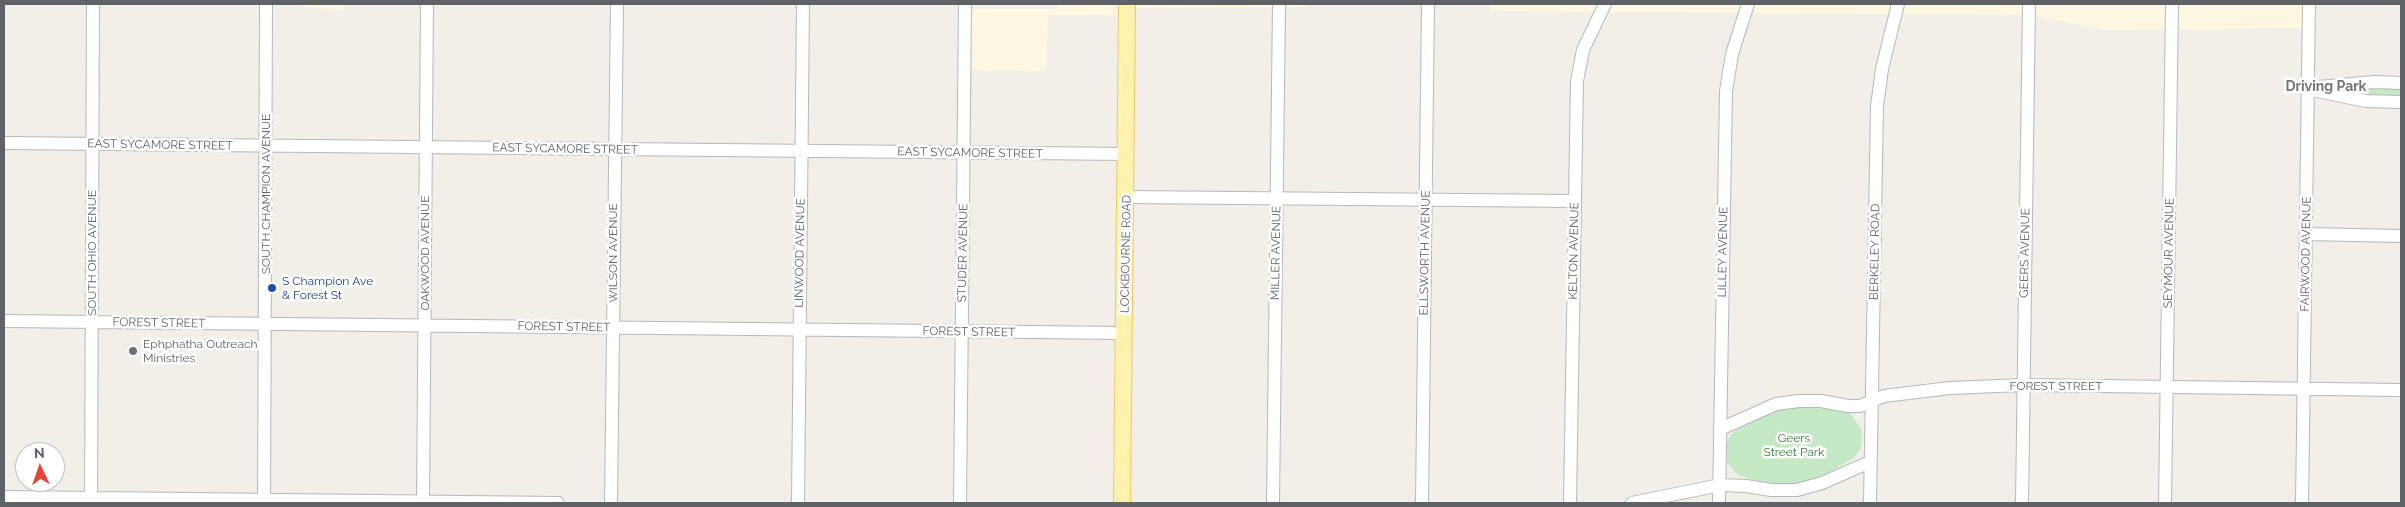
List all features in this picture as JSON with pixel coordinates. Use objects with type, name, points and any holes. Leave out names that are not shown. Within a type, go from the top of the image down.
[{"type":"main road","name":"LOCKBOURNE ROAD","points":[[1122,503],[1127,154],[1127,4]]},
{"type":"street","name":"SOUTH OHIO AVENUE","points":[[91,501],[93,4]]},
{"type":"street","name":"SOUTH CHAMPION AVENUE","points":[[264,502],[266,4]]},
{"type":"street","name":"OAKWOOD AVENUE","points":[[423,503],[427,4]]},
{"type":"street","name":"WILSON AVENUE","points":[[611,503],[617,4]]},
{"type":"street","name":"LINWOOD AVENUE","points":[[798,503],[803,4]]},
{"type":"street","name":"STUDER AVENUE","points":[[960,503],[965,4]]},
{"type":"street","name":"MILLER AVENUE","points":[[1273,503],[1279,4]]},
{"type":"street","name":"ELLSWORTH AVENUE","points":[[1422,503],[1428,4]]},
{"type":"street","name":"KELTON AVENUE","points":[[1570,503],[1577,81],[1583,50],[1605,4]]},
{"type":"street","name":"LILLEY AVENUE","points":[[1719,503],[1726,91],[1732,54],[1748,4]]},
{"type":"street","name":"BERKELEY ROAD","points":[[1870,503],[1877,106],[1882,69],[1898,4]]},
{"type":"street","name":"GEERS AVENUE","points":[[2022,503],[2029,4]]},
{"type":"street","name":"SEYMOUR AVENUE","points":[[2165,503],[2172,4]]},
{"type":"street","name":"FAIRWOOD AVENUE","points":[[2302,503],[2309,4]]},
{"type":"street","points":[[2308,89],[2374,82],[2401,82]]},
{"type":"street","points":[[2308,89],[2366,101],[2401,102]]},
{"type":"street","name":"EAST SYCAMORE STREET","points":[[4,143],[1127,154]]},
{"type":"street","points":[[1126,197],[1575,201]]},
{"type":"street","points":[[2306,234],[2401,236]]},
{"type":"street","name":"FOREST STREET","points":[[4,321],[1124,334]]},
{"type":"street","name":"FOREST STREET","points":[[1720,429],[1776,404],[1821,401],[1848,406],[1860,406],[1884,396],[1932,390],[2024,385],[2401,390]]},
{"type":"street","points":[[1632,503],[1720,485],[1746,486],[1771,490],[1797,490],[1822,483],[1870,462]]},
{"type":"street","points":[[4,497],[91,501],[558,503]]},
{"type":"shaded area","points":[[286,4],[344,4],[344,11]]},
{"type":"shaded area","points":[[1057,4],[1307,4],[1307,7],[1137,8],[1126,15],[1048,15],[1046,71],[963,70],[963,9],[1057,9]]},
{"type":"shaded area","points":[[1491,4],[2311,4],[2310,28],[2108,30],[2030,15],[1491,11]]},
{"type":"green space","points":[[2401,83],[2401,97],[2363,94],[2355,91],[2353,87]]},
{"type":"green space","name":"Geers Street Park","points":[[1799,404],[1844,410],[1852,415],[1861,429],[1862,438],[1861,448],[1854,458],[1820,478],[1793,485],[1765,484],[1738,475],[1727,463],[1726,457],[1727,442],[1732,433],[1752,418]]},
{"type":"place","name":"S Champion Ave & Forest St","points":[[272,288]]},
{"type":"place","name":"Ephphatha Outreach Ministries","points":[[133,351]]},
{"type":"district","name":"Driving Park","points":[[2326,87]]}]
